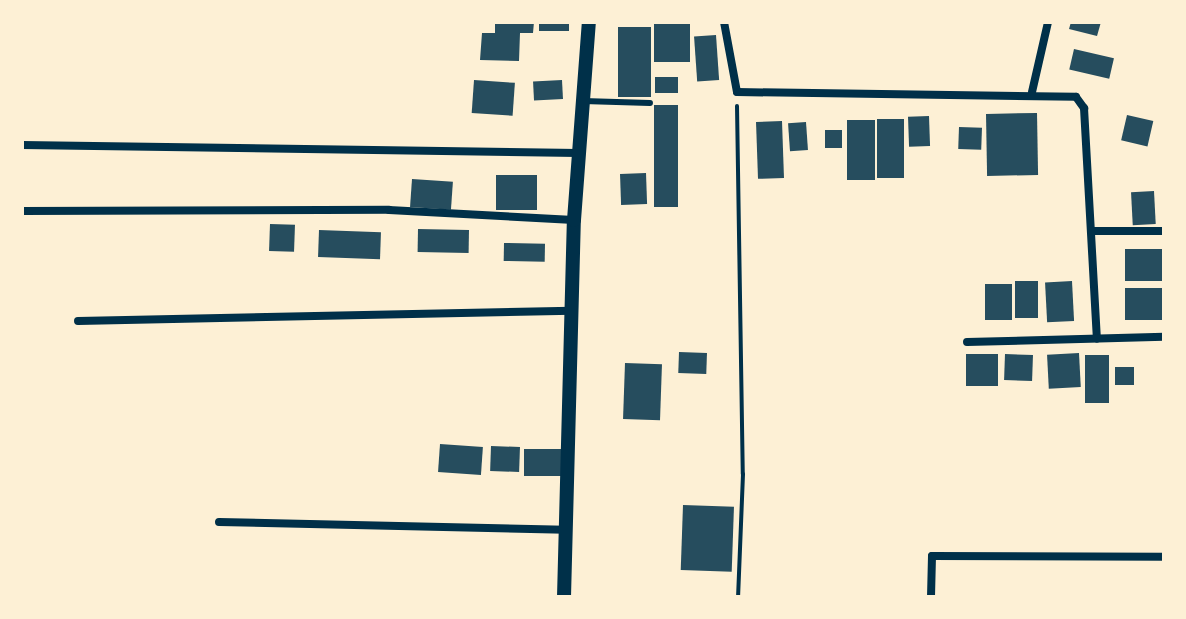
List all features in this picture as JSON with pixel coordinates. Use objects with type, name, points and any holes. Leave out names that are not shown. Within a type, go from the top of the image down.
[{"type":"street","points":[[564,597],[574,220],[580,101],[589,22]]},
{"type":"street","points":[[724,22],[737,92],[1070,94],[1084,108],[1097,339]]},
{"type":"street","points":[[1032,92],[1048,22]]},
{"type":"street","points":[[22,145],[578,153]]},
{"type":"street","points":[[22,211],[389,210],[574,220]]},
{"type":"street","points":[[1092,231],[1164,231]]},
{"type":"street","points":[[78,321],[573,311]]},
{"type":"street","points":[[967,342],[1164,337]]},
{"type":"street","points":[[219,522],[565,530]]},
{"type":"street","points":[[931,597],[932,556],[1164,557]]},
{"type":"lane","points":[[580,101],[650,103]]},
{"type":"path","points":[[737,92],[743,474],[738,597]]},
{"type":"building","points":[[495,22],[534,22],[533,33],[520,33],[519,61],[480,60],[482,33],[495,33]]},
{"type":"building","points":[[539,22],[569,22],[569,31],[539,31]]},
{"type":"building","points":[[654,22],[690,22],[690,62],[654,62]]},
{"type":"building","points":[[1071,22],[1101,22],[1097,36],[1069,29]]},
{"type":"building","points":[[618,27],[651,27],[651,97],[618,97]]},
{"type":"building","points":[[716,35],[719,80],[697,81],[694,37]]},
{"type":"building","points":[[1074,49],[1114,58],[1109,79],[1069,69]]},
{"type":"building","points":[[655,77],[678,77],[678,93],[655,93]]},
{"type":"building","points":[[474,80],[515,83],[513,116],[472,113]]},
{"type":"building","points":[[562,80],[563,99],[534,100],[533,82]]},
{"type":"building","points":[[654,105],[678,105],[678,207],[654,207]]},
{"type":"building","points":[[1037,113],[1038,175],[987,176],[986,114]]},
{"type":"building","points":[[1127,115],[1153,121],[1147,146],[1121,140]]},
{"type":"building","points":[[929,116],[930,146],[909,147],[908,117]]},
{"type":"building","points":[[877,119],[904,119],[904,178],[877,178]]},
{"type":"building","points":[[847,120],[875,120],[875,180],[847,180]]},
{"type":"building","points":[[782,121],[784,178],[758,179],[756,122]]},
{"type":"building","points":[[806,122],[808,150],[790,151],[788,123]]},
{"type":"building","points":[[959,127],[982,128],[981,150],[958,149]]},
{"type":"building","points":[[825,130],[842,130],[842,148],[825,148]]},
{"type":"building","points":[[646,173],[647,204],[621,205],[620,174]]},
{"type":"building","points":[[496,175],[537,175],[537,210],[496,210]]},
{"type":"building","points":[[412,179],[453,182],[451,210],[410,207]]},
{"type":"building","points":[[1154,191],[1156,224],[1133,225],[1131,192]]},
{"type":"building","points":[[270,224],[295,225],[294,252],[269,251]]},
{"type":"building","points":[[418,229],[469,230],[469,253],[418,252]]},
{"type":"building","points":[[319,230],[381,232],[380,259],[318,257]]},
{"type":"building","points":[[504,243],[545,244],[545,262],[504,261]]},
{"type":"building","points":[[1125,249],[1164,249],[1164,281],[1125,281]]},
{"type":"building","points":[[1015,281],[1038,281],[1038,318],[1015,318]]},
{"type":"building","points":[[1072,281],[1074,321],[1047,322],[1045,282]]},
{"type":"building","points":[[985,284],[1012,284],[1012,320],[985,320]]},
{"type":"building","points":[[1125,288],[1164,288],[1164,320],[1125,320]]},
{"type":"building","points":[[679,352],[707,353],[706,374],[678,373]]},
{"type":"building","points":[[1079,353],[1081,387],[1049,389],[1047,355]]},
{"type":"building","points":[[966,354],[998,354],[998,386],[966,386]]},
{"type":"building","points":[[1005,354],[1033,355],[1032,381],[1004,380]]},
{"type":"building","points":[[1085,355],[1109,355],[1109,403],[1085,403]]},
{"type":"building","points":[[625,363],[662,364],[660,420],[623,419]]},
{"type":"building","points":[[1115,367],[1134,367],[1134,385],[1115,385]]},
{"type":"building","points":[[440,444],[483,447],[481,475],[438,472]]},
{"type":"building","points":[[491,446],[520,447],[519,472],[490,471]]},
{"type":"building","points":[[524,449],[563,449],[563,476],[524,476]]},
{"type":"building","points":[[683,505],[734,507],[732,572],[681,570]]}]
